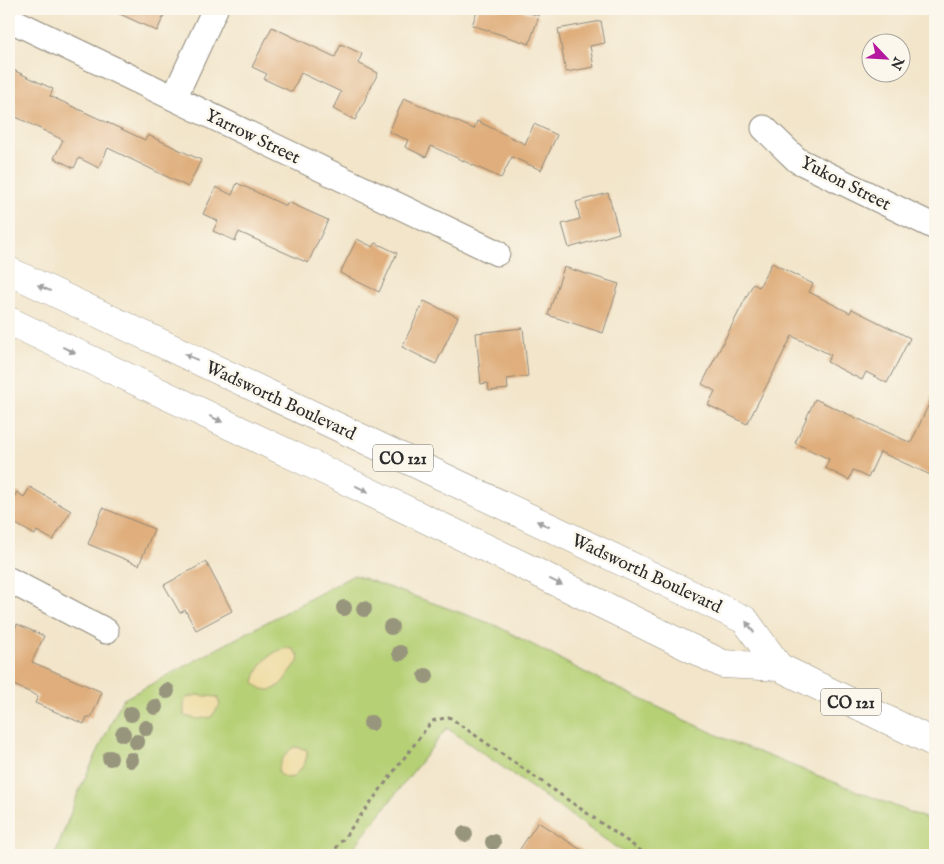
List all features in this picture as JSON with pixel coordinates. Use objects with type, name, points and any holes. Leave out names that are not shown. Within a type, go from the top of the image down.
[{"type":"main road","name":"Wadsworth Boulevard","points":[[9,271],[745,620],[779,667]]},
{"type":"main road","name":"Wadsworth Boulevard","points":[[9,321],[347,481],[724,664],[779,667],[935,743]]},
{"type":"street","points":[[174,98],[216,9]]},
{"type":"street","name":"Yarrow Street","points":[[9,19],[497,254]]},
{"type":"street","name":"Yukon Street","points":[[764,128],[797,160],[935,227]]},
{"type":"street","points":[[9,580],[106,632]]},
{"type":"path","points":[[331,855],[432,721],[450,717],[647,855]]},
{"type":"green space","points":[[354,575],[495,625],[588,674],[728,740],[935,822],[935,855],[627,855],[447,728],[348,855],[55,855],[78,793],[122,700]]},
{"type":"sand","points":[[289,648],[294,650],[299,656],[298,662],[283,682],[274,689],[269,690],[258,686],[254,682],[256,675],[266,659],[282,649]]},
{"type":"sand","points":[[197,695],[217,697],[220,705],[211,717],[198,719],[184,716],[186,698]]},
{"type":"sand","points":[[294,747],[307,750],[306,758],[296,774],[293,777],[287,778],[280,775],[278,770],[284,757]]},
{"type":"building","points":[[109,9],[167,9],[157,31]]},
{"type":"building","points":[[478,9],[518,9],[539,16],[529,44],[472,25]]},
{"type":"building","points":[[601,21],[605,43],[590,46],[594,67],[566,72],[558,29]]},
{"type":"building","points":[[272,27],[335,57],[341,44],[362,54],[358,63],[378,73],[355,120],[333,109],[341,92],[301,73],[292,92],[264,79],[267,74],[252,67]]},
{"type":"building","points":[[9,68],[53,89],[50,96],[145,140],[148,135],[201,160],[188,187],[108,148],[99,168],[79,158],[74,168],[54,158],[63,140],[12,115],[17,105],[9,101]]},
{"type":"building","points":[[404,98],[474,129],[477,121],[525,144],[534,124],[557,135],[541,170],[512,157],[501,178],[431,146],[426,157],[405,147],[408,140],[389,132]]},
{"type":"building","points":[[237,183],[286,206],[288,202],[328,220],[308,263],[239,232],[235,241],[213,231],[218,221],[203,214],[216,187],[232,195]]},
{"type":"building","points":[[608,193],[619,233],[569,248],[562,224],[580,219],[576,202]]},
{"type":"building","points":[[357,239],[373,247],[376,243],[397,253],[379,292],[340,273]]},
{"type":"building","points":[[772,263],[813,284],[809,292],[850,313],[852,309],[910,338],[887,383],[866,372],[862,380],[827,362],[831,355],[792,336],[747,424],[708,405],[715,391],[702,384],[753,284],[759,287]]},
{"type":"building","points":[[564,267],[619,284],[603,333],[548,315]]},
{"type":"building","points":[[424,301],[458,317],[436,364],[402,347]]},
{"type":"building","points":[[523,328],[528,376],[507,379],[508,389],[489,391],[488,383],[481,384],[476,333]]},
{"type":"building","points":[[935,391],[935,477],[880,452],[868,478],[853,470],[849,480],[825,468],[829,459],[795,443],[815,399],[911,443]]},
{"type":"building","points":[[30,487],[71,511],[53,540],[37,531],[35,535],[9,520],[9,506],[17,492],[24,497]]},
{"type":"building","points":[[103,508],[154,529],[139,565],[88,544]]},
{"type":"building","points":[[206,562],[232,611],[196,630],[185,610],[180,613],[164,585]]},
{"type":"building","points":[[17,624],[44,636],[32,662],[102,692],[91,718],[87,717],[84,724],[35,703],[38,696],[9,683],[9,644]]},
{"type":"building","points":[[538,822],[589,855],[516,855]]}]
